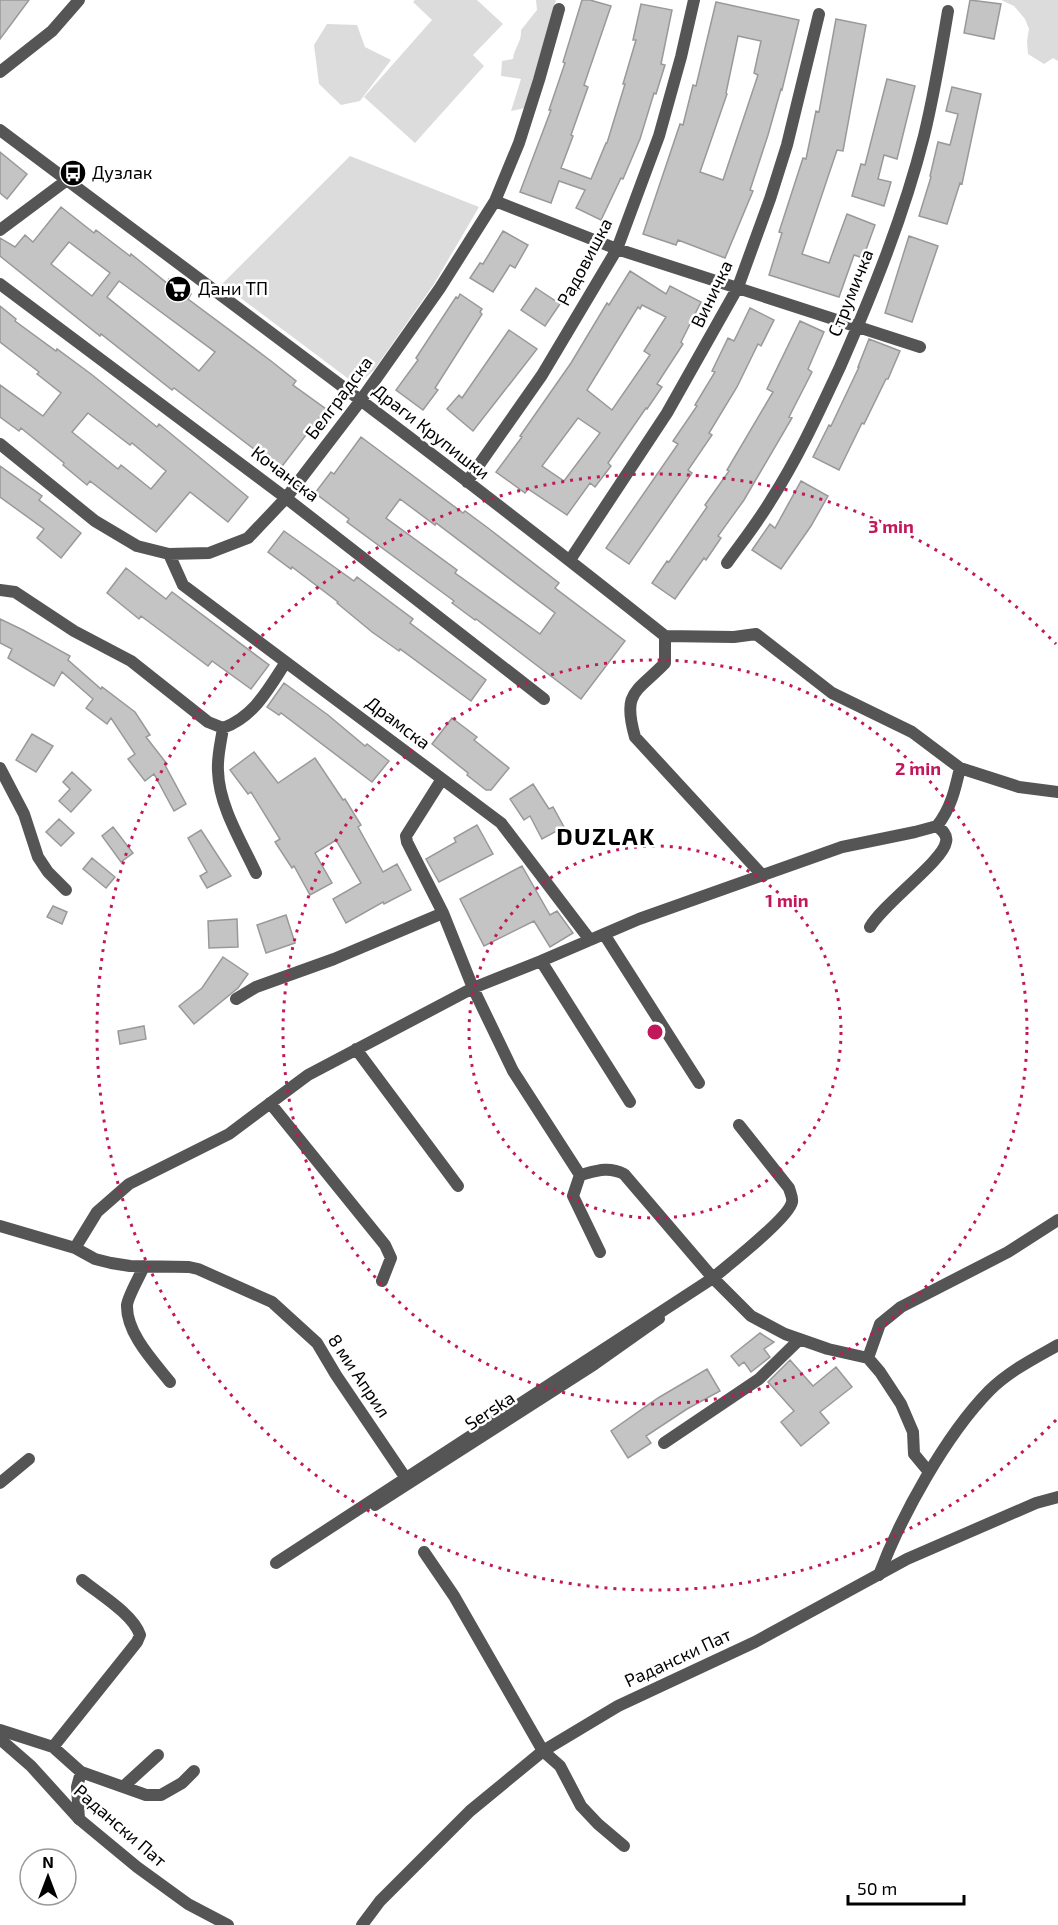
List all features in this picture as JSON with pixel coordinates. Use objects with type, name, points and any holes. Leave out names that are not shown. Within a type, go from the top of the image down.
[{"type":"street","points":[[0,72],[52,31],[79,0]]},
{"type":"street","name":"Радовишка","points":[[466,482],[543,375],[616,249],[659,136],[694,0]]},
{"type":"street","name":"Белградска","points":[[0,444],[95,521],[137,546],[169,554],[209,553],[248,538],[286,498],[361,400],[440,288],[495,201],[519,143],[559,9]]},
{"type":"street","name":"Струмичка","points":[[727,563],[791,467],[858,326],[912,180],[933,98],[948,11]]},
{"type":"street","name":"Виничка","points":[[570,560],[667,413],[738,287],[770,200],[787,145],[819,14]]},
{"type":"street","name":"Драги Крупишки","points":[[0,130],[361,400],[665,636]]},
{"type":"street","points":[[0,230],[67,180]]},
{"type":"street","points":[[495,201],[616,249],[920,347]]},
{"type":"street","name":"Кочанска","points":[[0,284],[286,498],[544,699]]},
{"type":"street","name":"Драмска","points":[[169,554],[183,585],[501,823],[590,940]]},
{"type":"street","points":[[0,590],[15,592],[74,631],[131,661],[208,723],[223,728],[238,723],[254,709],[286,662]]},
{"type":"street","points":[[763,876],[635,737],[630,718],[630,700],[637,688],[665,663],[665,636],[734,637],[756,634],[832,693],[912,732],[960,768],[1019,786],[1058,792]]},
{"type":"street","points":[[223,728],[218,762],[220,789],[228,814],[256,873]]},
{"type":"street","points":[[0,768],[24,814],[38,857],[48,872],[66,890]]},
{"type":"street","points":[[75,1248],[98,1212],[129,1184],[229,1134],[308,1075],[473,988],[639,919],[842,848],[938,826],[946,815],[952,800],[960,768]]},
{"type":"street","points":[[442,779],[406,836],[406,842],[443,913],[473,988],[513,1071],[580,1175]]},
{"type":"street","points":[[870,927],[882,910],[939,855],[946,842],[946,834],[938,826]]},
{"type":"street","points":[[236,999],[256,987],[334,959],[443,913]]},
{"type":"street","points":[[604,934],[699,1083]]},
{"type":"street","points":[[541,961],[630,1102]]},
{"type":"street","points":[[357,1049],[458,1186]]},
{"type":"street","points":[[270,1103],[385,1245],[391,1258],[382,1281]]},
{"type":"street","points":[[279,1561],[713,1278],[788,1211],[792,1201],[789,1188],[739,1125]]},
{"type":"street","points":[[580,1175],[614,1168],[624,1173],[713,1278],[751,1316],[785,1334],[828,1349],[868,1358],[880,1371],[901,1404],[912,1432],[914,1454],[929,1472]]},
{"type":"street","points":[[580,1175],[573,1196],[600,1252]]},
{"type":"street","points":[[868,1358],[880,1324],[901,1308],[1008,1252],[1058,1220]]},
{"type":"street","name":"8 ми Април","points":[[0,1226],[75,1248],[95,1259],[111,1263],[198,1269],[272,1302],[317,1343],[405,1477]]},
{"type":"street","points":[[144,1266],[127,1304],[131,1324],[138,1343],[170,1382]]},
{"type":"street","name":"Serska","points":[[279,1561],[284,1563],[595,1365],[713,1278]]},
{"type":"street","points":[[663,1443],[759,1379],[800,1339]]},
{"type":"street","points":[[879,1575],[929,1472],[962,1423],[990,1390],[1018,1368],[1058,1345]]},
{"type":"street","points":[[0,1483],[29,1459]]},
{"type":"street","name":"Радански Пат","points":[[362,1925],[380,1900],[470,1811],[543,1751],[618,1706],[755,1642],[907,1559],[1036,1503],[1058,1497]]},
{"type":"street","points":[[424,1552],[454,1596],[543,1751],[560,1766],[580,1806],[624,1846]]},
{"type":"street","points":[[52,1747],[137,1642],[140,1635],[130,1619],[82,1580]]},
{"type":"street","points":[[0,1730],[52,1747],[81,1772],[146,1796],[161,1795],[182,1783],[194,1771]]},
{"type":"street","name":"Радански Пат","points":[[0,1738],[31,1766],[79,1819],[137,1868],[188,1904],[228,1925]]},
{"type":"street","points":[[124,1786],[158,1755]]},
{"type":"street","points":[[79,1819],[76,1787],[81,1772]]},
{"type":"shaded area","points":[[415,0],[477,0],[503,24],[473,55],[484,66],[415,143],[364,97],[432,20],[413,2]]},
{"type":"shaded area","points":[[536,0],[556,0],[525,108],[511,111],[521,79],[501,76],[502,61],[513,59],[521,30],[537,10]]},
{"type":"shaded area","points":[[1001,0],[1058,0],[1058,61],[1053,58],[1044,64],[1028,54],[1029,29],[1025,19],[1014,6]]},
{"type":"shaded area","points":[[327,24],[357,25],[365,47],[391,60],[360,101],[341,105],[319,84],[314,45]]},
{"type":"shaded area","points":[[350,156],[479,207],[434,284],[374,370],[363,380],[350,380],[222,284]]},
{"type":"building","points":[[0,0],[29,0],[0,39]]},
{"type":"building","points":[[582,0],[611,6],[584,85],[588,87],[561,168],[591,179],[607,143],[625,84],[623,84],[636,40],[633,40],[641,4],[672,10],[661,64],[665,65],[656,94],[654,93],[640,139],[623,179],[621,178],[601,220],[576,208],[585,190],[559,181],[551,203],[520,192],[551,110],[549,110],[565,63],[563,62]]},
{"type":"building","points":[[970,0],[1001,4],[994,39],[964,33]]},
{"type":"building","points":[[716,2],[799,20],[782,90],[750,190],[753,191],[725,258],[678,240],[676,245],[643,234],[680,124],[683,125],[693,85],[696,86]],"holes":[[[738,36],[761,41],[754,73],[758,75],[723,180],[700,172],[727,94]]]},
{"type":"building","points":[[836,19],[866,25],[843,151],[837,150],[802,254],[829,263],[847,214],[875,225],[863,258],[854,255],[839,297],[769,275],[782,233],[779,232],[803,158],[806,159],[816,111],[819,112]]},
{"type":"building","points":[[887,79],[915,86],[897,159],[884,155],[878,179],[891,182],[884,206],[852,196],[861,164],[865,165]]},
{"type":"building","points":[[952,87],[981,94],[962,184],[960,183],[947,224],[919,216],[931,177],[938,142],[950,145],[958,114],[946,111]]},
{"type":"building","points":[[0,152],[27,174],[7,199],[0,193]]},
{"type":"building","points":[[61,207],[94,233],[96,230],[130,256],[131,254],[167,283],[169,279],[191,294],[188,299],[271,361],[296,381],[293,385],[326,409],[280,469],[174,388],[172,390],[101,334],[100,336],[0,256],[0,238],[15,247],[25,235],[33,242]],"holes":[[[69,242],[110,273],[92,296],[51,264]],[[119,281],[215,352],[199,371],[107,297]]]},
{"type":"building","points":[[503,231],[528,245],[515,268],[510,265],[493,292],[470,278],[480,263],[483,264]]},
{"type":"building","points":[[909,236],[938,246],[912,322],[885,313]]},
{"type":"building","points":[[630,271],[666,294],[670,286],[701,302],[681,342],[683,344],[657,384],[662,387],[608,463],[611,466],[595,487],[590,483],[567,515],[528,489],[525,493],[496,472],[571,363],[607,303],[609,305]],"holes":[[[642,305],[666,317],[644,351],[650,355],[612,410],[587,390],[638,307],[640,309]],[[578,418],[600,433],[564,481],[542,466]]]},
{"type":"building","points":[[536,288],[560,304],[545,326],[521,310]]},
{"type":"building","points":[[460,294],[482,309],[480,312],[482,314],[435,388],[438,390],[423,410],[396,390]]},
{"type":"building","points":[[0,306],[16,319],[15,321],[91,374],[157,427],[159,424],[248,497],[228,522],[190,492],[156,532],[90,481],[87,485],[21,428],[19,431],[0,417],[0,385],[43,416],[61,393],[37,374],[39,372],[0,342]],"holes":[[[88,413],[130,445],[132,443],[166,471],[151,489],[121,465],[118,469],[72,432]]]},
{"type":"building","points":[[750,308],[774,320],[761,346],[758,344],[737,387],[709,433],[712,435],[688,470],[692,473],[629,564],[606,548],[678,444],[673,441],[697,406],[695,405],[715,372],[712,371],[728,338],[734,341]]},
{"type":"building","points":[[800,321],[824,332],[808,369],[812,372],[789,417],[792,418],[744,500],[718,536],[721,538],[675,599],[652,583],[707,507],[705,505],[729,471],[727,470],[773,392],[767,389]]},
{"type":"building","points":[[509,330],[537,349],[473,431],[447,409],[459,395],[462,398]]},
{"type":"building","points":[[869,339],[900,351],[888,379],[864,424],[862,423],[839,470],[813,457],[829,425],[831,426],[859,367]]},
{"type":"building","points":[[361,437],[463,513],[465,511],[488,528],[559,583],[555,588],[625,641],[581,699],[347,522],[349,519],[315,493],[331,472],[334,474]],"holes":[[[400,499],[435,525],[436,523],[555,613],[540,634],[455,573],[457,570],[386,518]]]},
{"type":"building","points":[[0,466],[42,496],[39,500],[81,533],[61,558],[37,538],[44,529],[0,497]]},
{"type":"building","points":[[801,481],[828,496],[811,526],[781,569],[752,550],[770,524],[775,528]]},
{"type":"building","points":[[284,531],[354,581],[357,577],[413,619],[410,623],[486,680],[471,701],[400,649],[399,651],[372,632],[338,602],[268,552]]},
{"type":"building","points":[[126,568],[166,599],[172,592],[269,665],[251,689],[212,661],[208,666],[141,616],[139,619],[107,593]]},
{"type":"building","points":[[0,619],[70,656],[68,660],[101,689],[102,687],[135,712],[150,735],[146,737],[167,764],[165,765],[186,804],[174,811],[154,774],[145,781],[128,759],[135,754],[111,718],[107,724],[86,708],[93,699],[62,672],[54,686],[8,658],[12,649],[0,643]]},
{"type":"building","points":[[284,683],[365,746],[367,744],[389,761],[372,782],[281,713],[279,715],[267,707]]},
{"type":"building","points":[[452,718],[477,737],[474,740],[509,768],[491,790],[486,790],[432,744]]},
{"type":"building","points":[[32,734],[53,746],[36,772],[16,760]]},
{"type":"building","points":[[254,752],[278,783],[315,758],[361,825],[358,827],[383,872],[397,864],[411,890],[384,904],[383,902],[346,923],[333,899],[361,883],[336,840],[315,853],[332,883],[310,895],[294,866],[292,868],[275,842],[280,839],[251,792],[248,794],[230,770]]},
{"type":"building","points":[[72,772],[91,790],[71,812],[59,801],[70,789],[63,782]]},
{"type":"building","points":[[533,784],[549,809],[553,807],[564,827],[542,839],[530,816],[524,820],[510,799]]},
{"type":"building","points":[[59,819],[74,833],[61,846],[46,832]]},
{"type":"building","points":[[477,825],[493,854],[439,882],[426,859],[456,842],[454,838]]},
{"type":"building","points":[[113,827],[133,853],[121,862],[102,836]]},
{"type":"building","points":[[201,830],[231,876],[207,888],[200,876],[207,872],[188,838]]},
{"type":"building","points":[[92,858],[115,877],[106,888],[83,869]]},
{"type":"building","points":[[522,866],[550,915],[557,911],[573,933],[550,947],[534,921],[484,946],[460,899]]},
{"type":"building","points":[[53,906],[67,912],[62,924],[47,917]]},
{"type":"building","points":[[286,915],[295,943],[266,953],[257,925]]},
{"type":"building","points":[[237,919],[238,947],[209,948],[208,921]]},
{"type":"building","points":[[223,957],[248,974],[238,988],[194,1024],[179,1006],[202,988]]},
{"type":"building","points":[[144,1026],[146,1039],[120,1044],[118,1031]]},
{"type":"building","points":[[760,1333],[774,1342],[764,1349],[770,1357],[751,1372],[744,1362],[739,1366],[731,1356]]},
{"type":"building","points":[[790,1360],[813,1386],[836,1367],[852,1387],[820,1412],[829,1423],[801,1446],[781,1422],[794,1411],[768,1382]]},
{"type":"building","points":[[707,1369],[720,1391],[646,1436],[651,1443],[628,1458],[611,1431],[658,1398]]},
{"type":"place","name":"Дузлак","points":[[73,173]]},
{"type":"place","name":"Дани ТП","points":[[178,289]]},
{"type":"district","name":"DUZLAK","points":[[606,837]]}]
